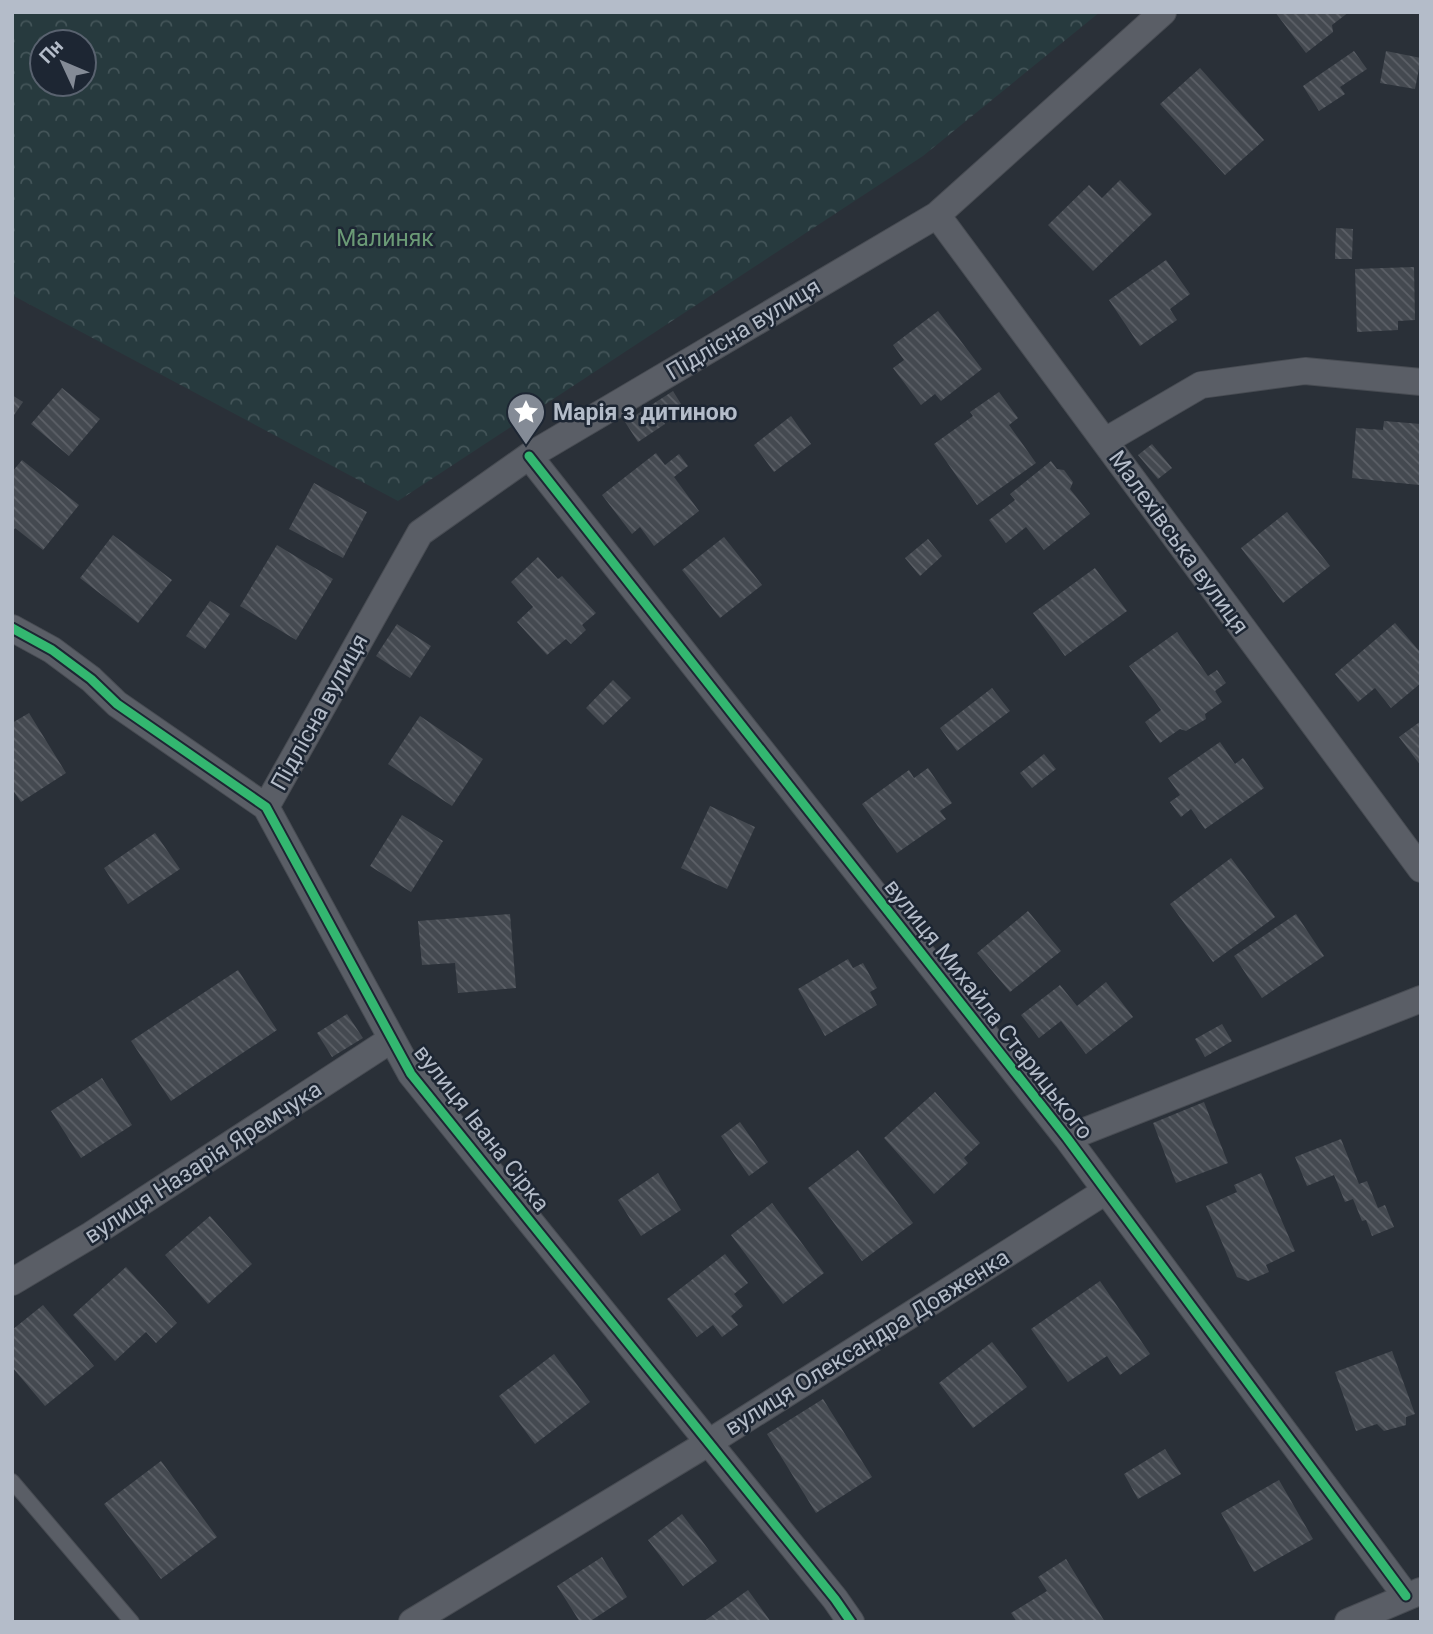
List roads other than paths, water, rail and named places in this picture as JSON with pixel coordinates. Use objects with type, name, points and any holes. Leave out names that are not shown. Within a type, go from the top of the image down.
[{"type":"street","name":"Підлісна вулиця","points":[[265,807],[420,533],[528,456],[937,215],[1163,12]]},
{"type":"street","name":"Малехівська вулиця","points":[[937,215],[1421,869]]},
{"type":"street","points":[[1105,441],[1201,385],[1305,370],[1421,382]]},
{"type":"street","name":"вулиця Михайла Старицького","points":[[528,456],[1067,1138],[1413,1593]]},
{"type":"street","name":"вулиця Івана Сірка","points":[[12,628],[52,650],[91,679],[117,704],[265,807],[411,1074],[835,1599],[850,1622]]},
{"type":"street","points":[[1067,1138],[1421,999]]},
{"type":"street","name":"вулиця Назарія Яремчука","points":[[12,1282],[91,1235],[392,1039]]},
{"type":"street","name":"вулиця Олександра Довженка","points":[[412,1622],[708,1443],[1107,1191]]},
{"type":"street","points":[[1348,1622],[1413,1593]]},
{"type":"lane","points":[[12,1481],[132,1622]]},
{"type":"place","name":"Марія з дитиною","points":[[526,446]]},
{"type":"park label","name":"Малиняк","points":[[385,238]]}]
